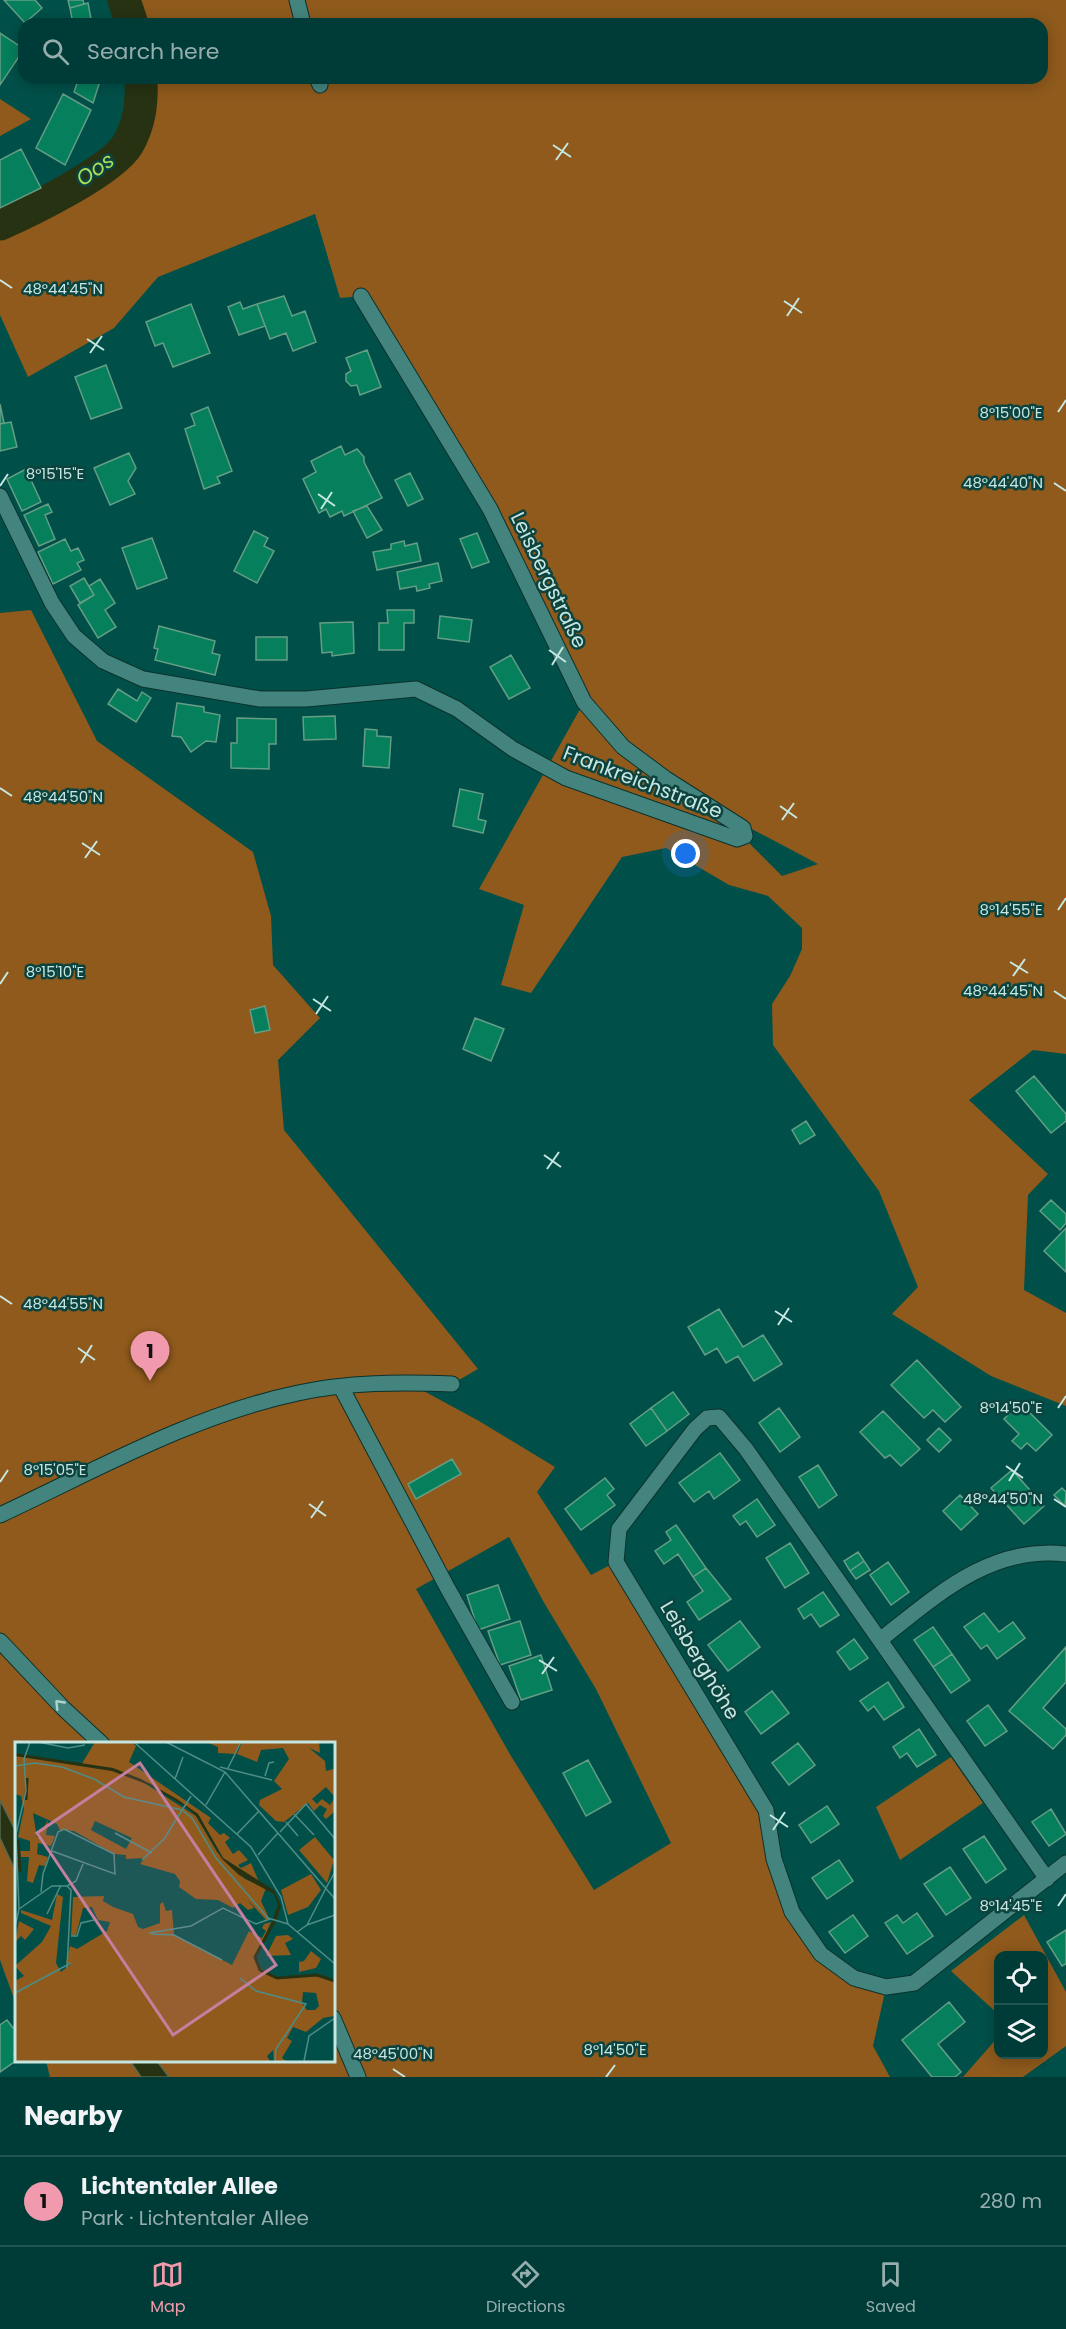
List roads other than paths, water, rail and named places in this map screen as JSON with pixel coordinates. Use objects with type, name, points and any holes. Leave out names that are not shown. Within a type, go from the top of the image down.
[{"type":"street","points":[[297,0],[302,18]]},
{"type":"street","name":"Leisbergstraße","points":[[361,296],[490,509],[584,702],[623,747],[666,779],[743,828],[745,836]]},
{"type":"street","name":"Frankreichstraße","points":[[0,496],[52,603],[74,636],[102,661],[143,679],[260,699],[306,699],[416,689],[457,709],[513,749],[566,778],[736,839],[745,836]]},
{"type":"street","points":[[0,1515],[191,1426],[290,1395],[341,1387],[407,1382],[452,1384]]},
{"type":"street","points":[[341,1387],[448,1589],[512,1702]]},
{"type":"street","name":"Leisberghöhe","points":[[1047,1879],[719,1412],[707,1418],[695,1429],[619,1529],[616,1562],[766,1810],[774,1859],[792,1912],[821,1954],[854,1978],[886,1987],[914,1983],[1047,1879],[1066,1863]]},
{"type":"street","points":[[880,1640],[930,1601],[975,1572],[1013,1555],[1050,1552],[1066,1554]]},
{"type":"street","points":[[0,1641],[63,1708],[100,1742]]},
{"type":"street","points":[[334,2020],[358,2077]]},
{"type":"waterway","name":"Oos","points":[[124,0],[130,18]]},
{"type":"waterway","name":"Oos","points":[[0,224],[88,178],[119,155],[128,144],[138,120],[141,84]]},
{"type":"place","name":"Lichtentaler Allee","points":[[150,1381]]}]
